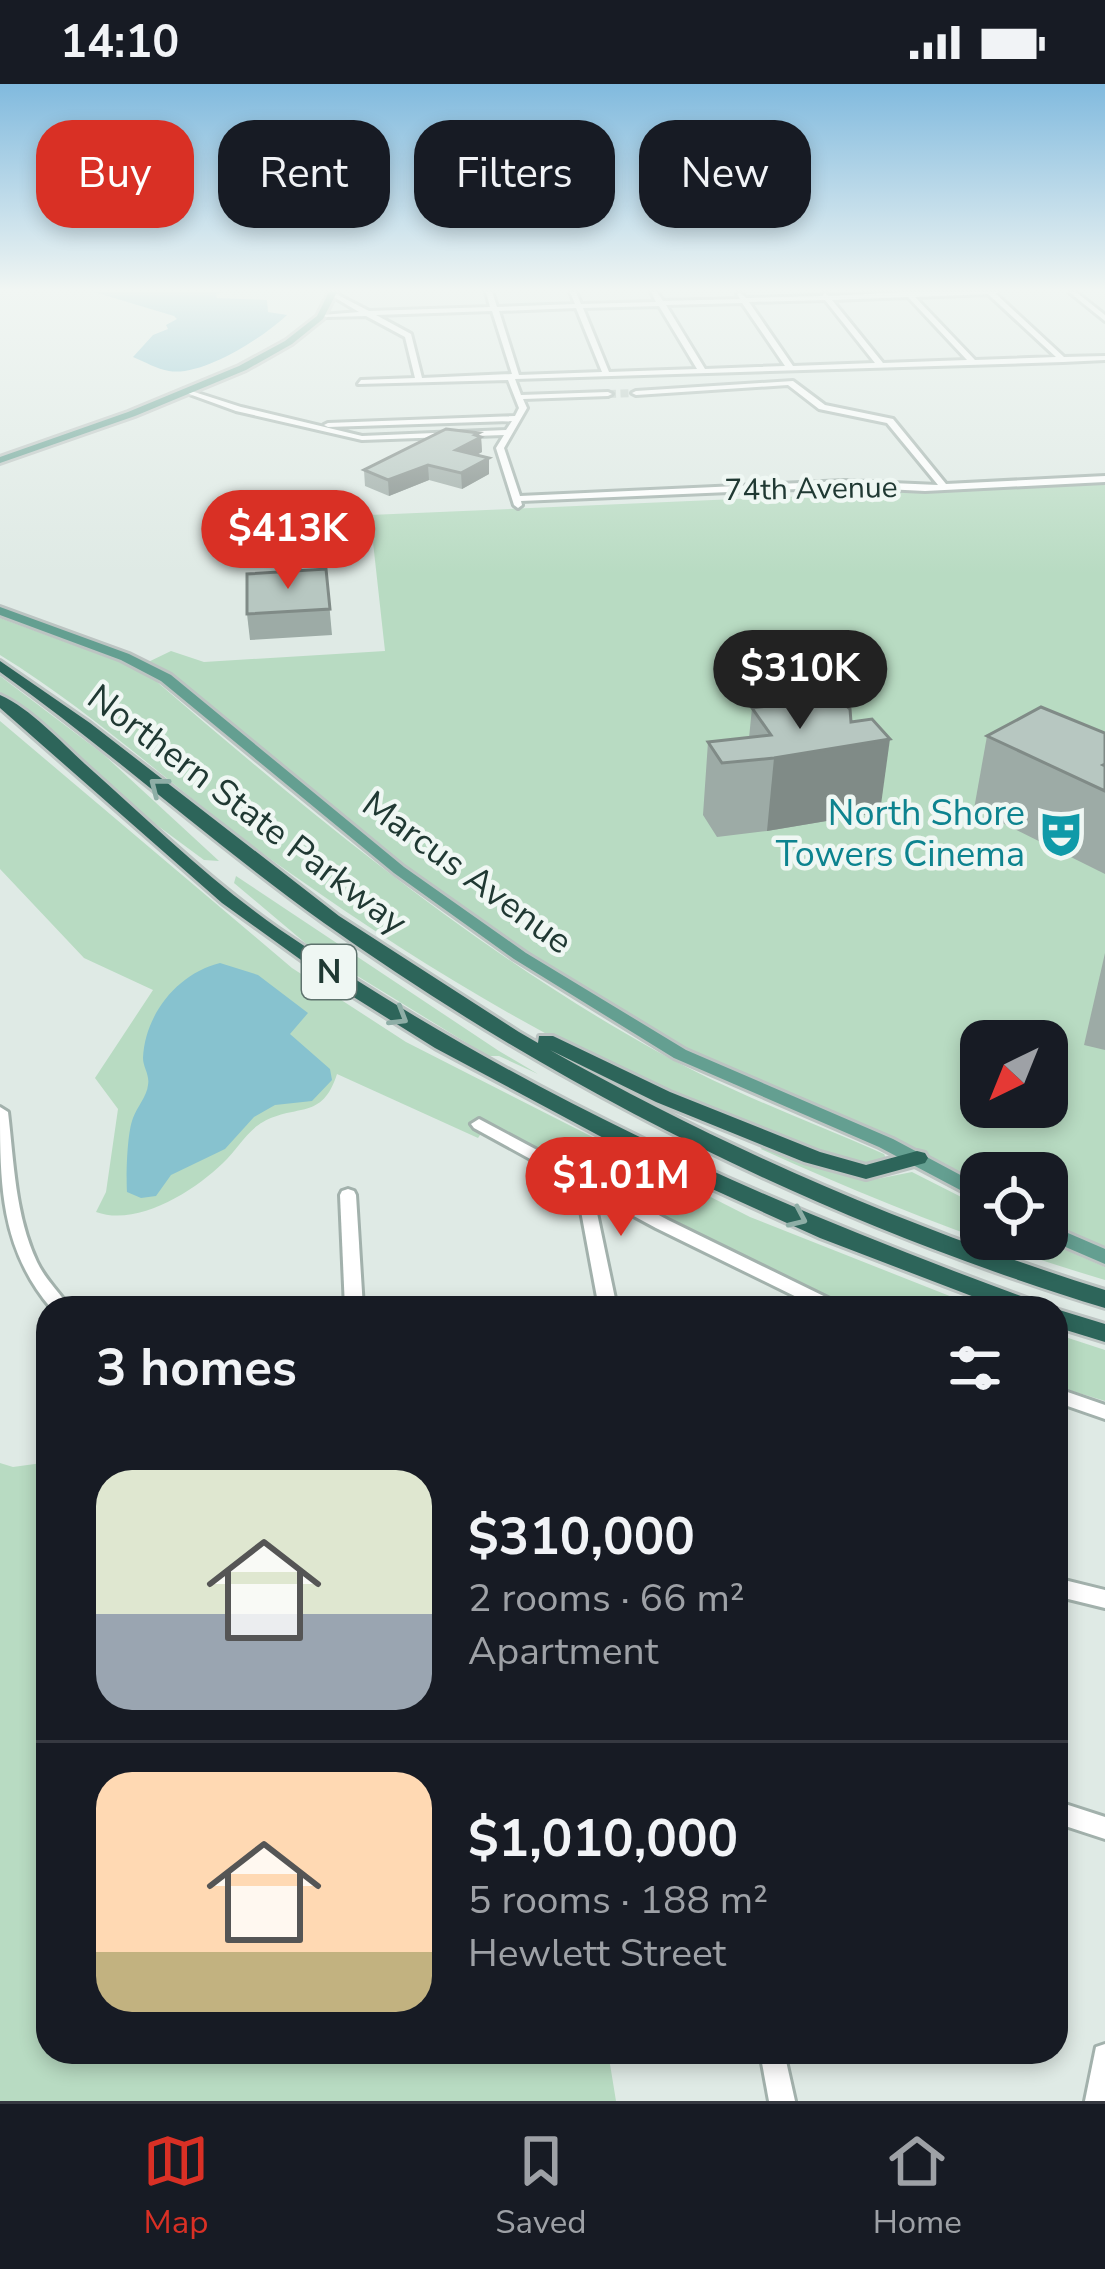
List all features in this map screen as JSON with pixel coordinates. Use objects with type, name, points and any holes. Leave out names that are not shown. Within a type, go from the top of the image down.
[{"type":"highway","name":"Northern State Parkway","points":[[0,665],[361,940],[574,1072],[754,1162],[928,1238],[1105,1299]]},
{"type":"highway","name":"Northern State Parkway","points":[[0,700],[200,878],[319,965],[466,1057],[726,1187],[994,1296]]},
{"type":"highway","points":[[361,940],[582,1059],[812,1157],[866,1172],[917,1158]]},
{"type":"highway","points":[[1068,1322],[1105,1333]]},
{"type":"main road","points":[[0,460],[197,386]]},
{"type":"main road","name":"Marcus Avenue","points":[[0,611],[125,657],[166,678],[418,885],[661,1043],[917,1158],[960,1182]]},
{"type":"main road","points":[[1068,1240],[1105,1257]]},
{"type":"street","points":[[185,391],[362,438],[508,432],[523,408],[517,386]]},
{"type":"street","points":[[636,393],[732,386]]},
{"type":"street","points":[[795,386],[822,407],[890,421],[944,488]]},
{"type":"street","points":[[521,398],[608,394]]},
{"type":"street","points":[[272,417],[331,425],[516,418]]},
{"type":"street","name":"74th Avenue","points":[[508,432],[500,448],[518,503],[845,484],[944,488],[1105,479]]},
{"type":"street","points":[[0,1112],[4,1182],[26,1262],[52,1296]]},
{"type":"street","points":[[479,1124],[810,1296]]},
{"type":"street","points":[[583,1181],[606,1296]]},
{"type":"street","points":[[348,1195],[353,1296]]},
{"type":"street","points":[[1068,1399],[1105,1412]]},
{"type":"street","points":[[1068,1590],[1105,1600]]},
{"type":"street","points":[[1068,1815],[1105,1828]]},
{"type":"street","points":[[1098,2101],[1105,2056]]},
{"type":"street","points":[[774,2064],[782,2101]]},
{"type":"green space","points":[[1105,483],[1105,1257],[1068,1240],[1068,1152],[960,1152],[960,1184],[719,1073],[477,927],[142,665],[171,651],[204,662],[385,651],[370,515]]},
{"type":"green space","points":[[0,618],[120,662],[156,681],[399,880],[592,1014],[743,1094],[884,1154],[888,1162],[846,1163],[710,1112],[586,1054],[465,988],[293,875],[76,707],[0,655]]},
{"type":"green space","points":[[0,676],[103,754],[219,861],[204,860],[131,806],[0,692]]},
{"type":"green space","points":[[0,721],[292,968],[406,1042],[750,1217],[950,1296],[821,1296],[737,1258],[486,1126],[478,1138],[337,1074],[324,1099],[258,1126],[223,1163],[180,1195],[129,1215],[96,1212],[106,1192],[118,1109],[95,1078],[153,990],[84,958],[0,869]]},
{"type":"green space","points":[[236,876],[538,1074],[499,1056],[488,1056],[310,947],[234,883]]},
{"type":"green space","points":[[764,1144],[843,1175],[872,1180],[912,1172],[960,1196],[960,1232],[888,1204],[761,1149]]},
{"type":"green space","points":[[1068,1251],[1105,1267],[1105,1280],[1042,1260],[1068,1260]]},
{"type":"green space","points":[[1068,1338],[1105,1350],[1105,1401],[1068,1390]]},
{"type":"green space","points":[[0,1463],[13,1467],[36,1464],[36,2064],[610,2064],[616,2101],[0,2101]]},
{"type":"water","points":[[220,963],[258,975],[308,1013],[290,1034],[330,1069],[332,1080],[312,1101],[275,1105],[254,1117],[225,1149],[171,1175],[156,1196],[141,1198],[127,1192],[127,1155],[133,1118],[148,1085],[143,1058],[150,1026],[178,986]]},
{"type":"building","points":[[446,429],[479,433],[475,435],[481,437],[456,450],[489,458],[461,473],[428,465],[388,480],[364,470]]},
{"type":"building","points":[[326,569],[330,609],[247,614],[247,574]]},
{"type":"building","points":[[842,702],[850,709],[851,722],[872,719],[890,739],[722,763],[708,742],[771,735],[752,708]]},
{"type":"building","points":[[1041,707],[1105,733],[1105,791],[987,736]]},
{"type":"tunnel","points":[[608,394],[636,393]]},
{"type":"place","name":"North Shore Towers Cinema","points":[[1061,834]]}]
